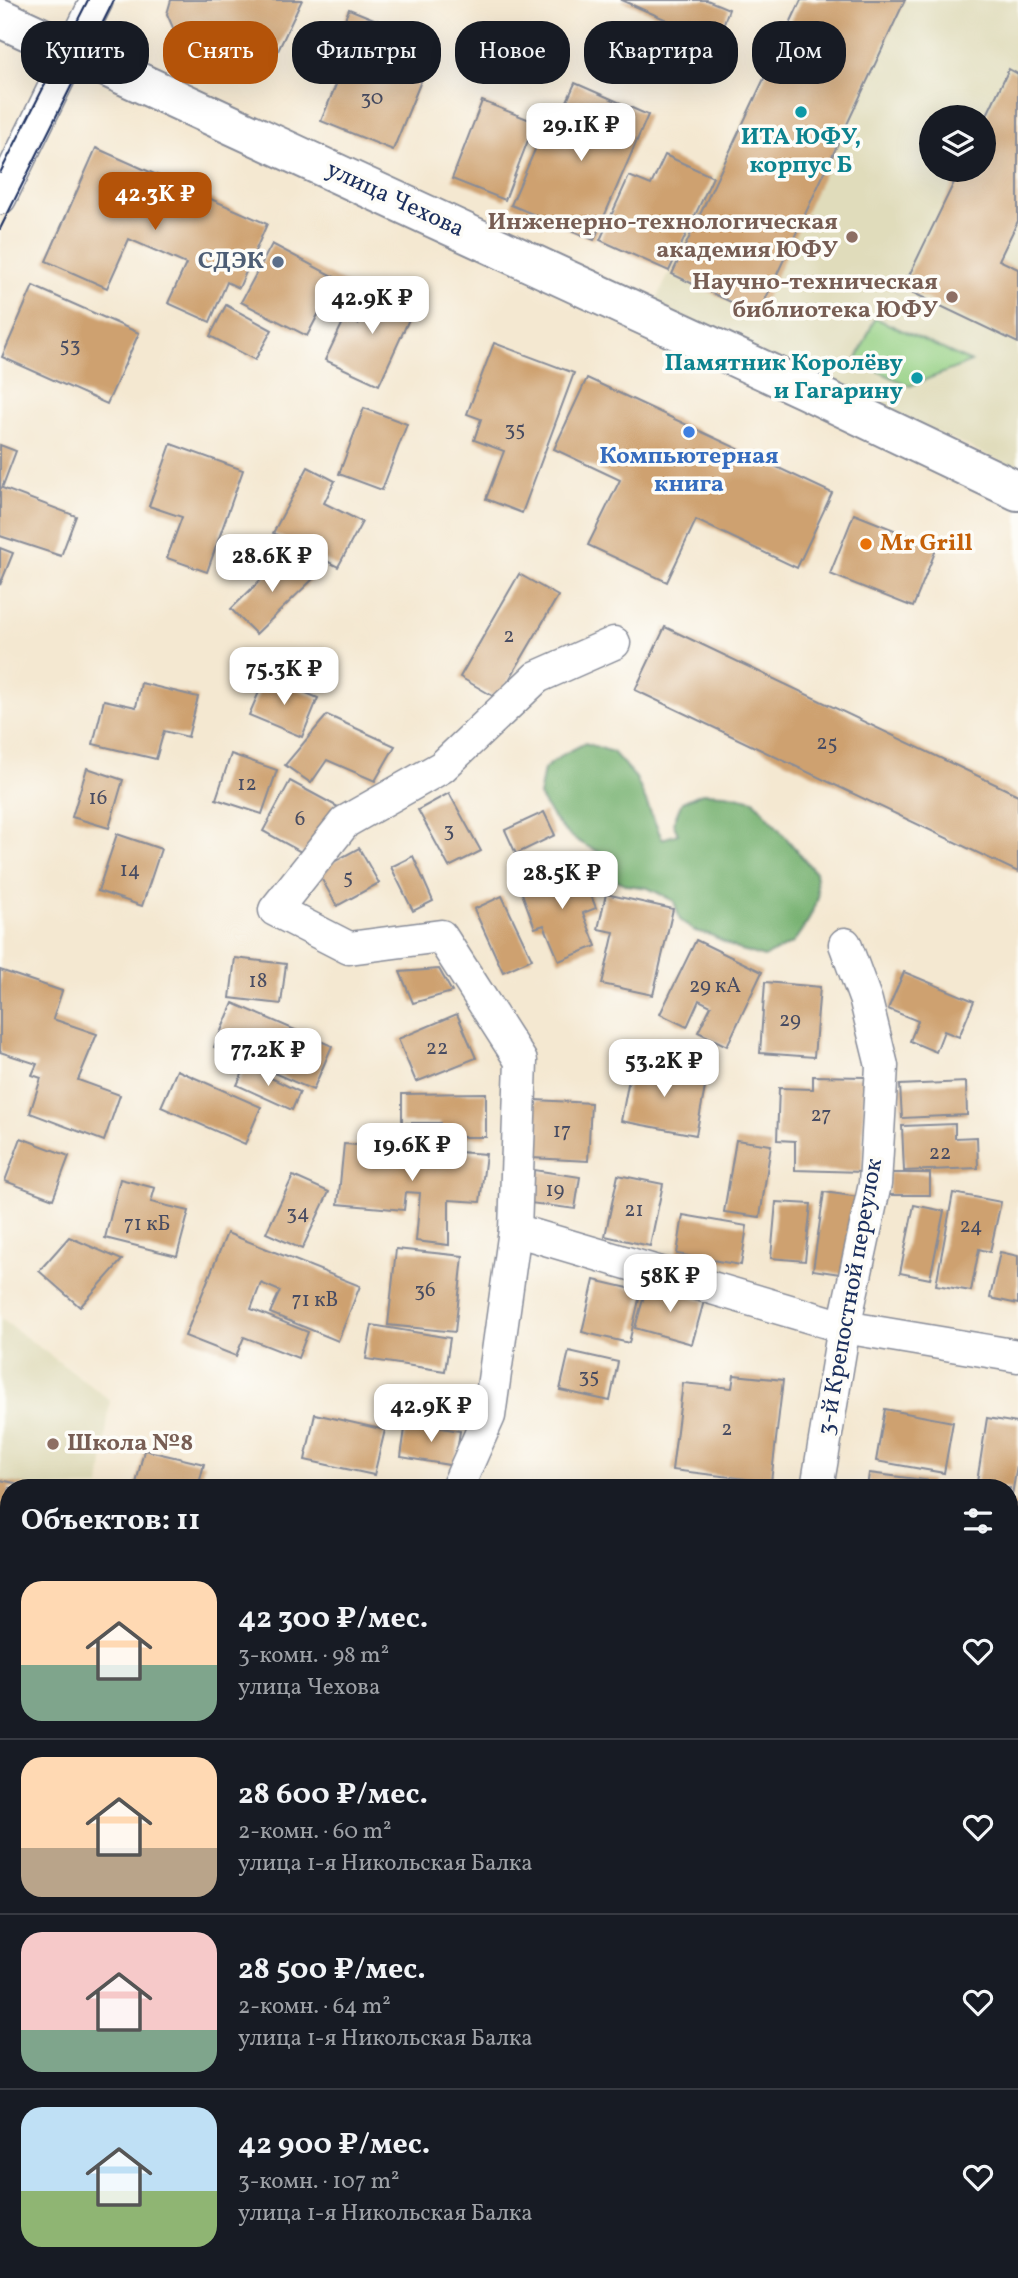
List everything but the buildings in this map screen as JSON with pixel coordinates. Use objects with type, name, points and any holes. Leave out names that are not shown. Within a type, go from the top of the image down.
[{"type":"main road","name":"улица Чехова","points":[[0,18],[21,27]]},
{"type":"main road","name":"улица Чехова","points":[[144,84],[1018,491]]},
{"type":"street","points":[[87,21],[97,0]]},
{"type":"street","points":[[0,198],[57,84]]},
{"type":"street","points":[[461,1479],[489,1416],[515,1230],[521,1061],[441,936],[349,948],[275,910],[345,822],[442,767],[537,677],[614,643]]},
{"type":"street","name":"3-й Крепостной переулок","points":[[819,1479],[844,1327],[875,1184],[882,1066],[866,1002],[845,944]]},
{"type":"street","points":[[515,1230],[844,1327],[1018,1356]]},
{"type":"shaded area","name":"Инженерно-технологическая академия ЮФУ","points":[[789,0],[1018,0],[1018,469],[654,305],[760,84],[846,84],[846,21],[791,21],[799,4]]},
{"type":"shaded area","name":"Школа №8","points":[[0,1318],[110,1400],[101,1479],[0,1479]]},
{"type":"green space","points":[[875,318],[971,362],[910,386],[856,361]]},
{"type":"green space","points":[[585,743],[613,752],[636,778],[662,839],[678,834],[673,823],[682,802],[702,793],[726,794],[754,800],[815,872],[818,898],[808,921],[793,943],[764,957],[737,949],[711,935],[695,931],[680,920],[674,901],[648,888],[627,885],[608,876],[599,852],[563,830],[539,796],[544,769],[562,755]]},
{"type":"tram line","points":[[0,173],[88,0]]},
{"type":"tram line","points":[[0,229],[114,0]]},
{"type":"place","name":"ИТА ЮФУ, корпус Б","points":[[801,112]]},
{"type":"place","name":"Инженерно-технологическая академия ЮФУ","points":[[852,237]]},
{"type":"place","name":"СДЭК","points":[[278,262]]},
{"type":"place","name":"Научно-техническая библиотека ЮФУ","points":[[952,297]]},
{"type":"place","name":"Памятник Королёву и Гагарину","points":[[917,378]]},
{"type":"place","name":"Компьютерная книга","points":[[689,432]]},
{"type":"place","name":"Mr Grill","points":[[866,544]]},
{"type":"place","name":"Школа №8","points":[[53,1444]]}]
